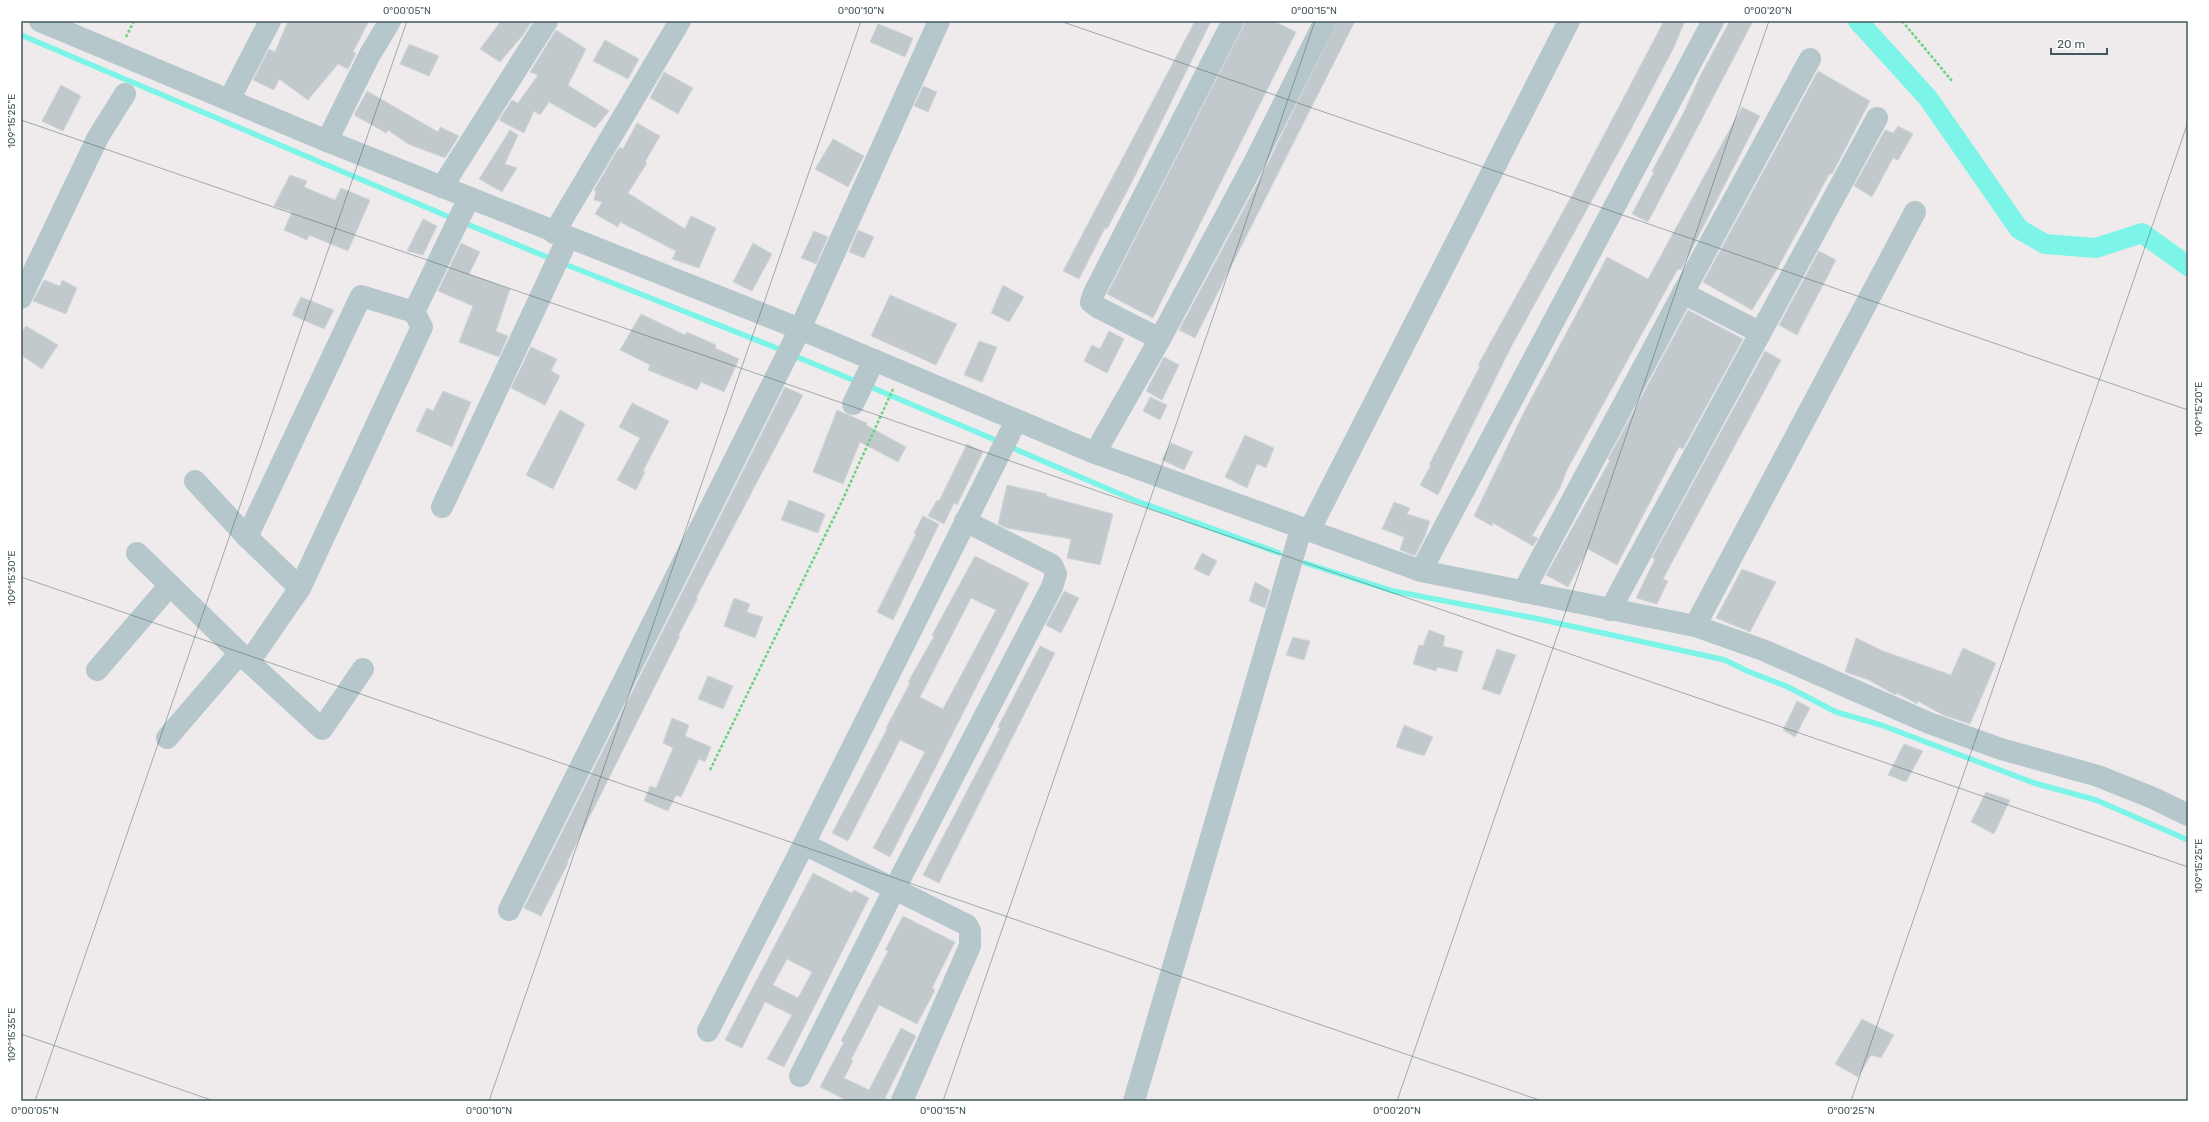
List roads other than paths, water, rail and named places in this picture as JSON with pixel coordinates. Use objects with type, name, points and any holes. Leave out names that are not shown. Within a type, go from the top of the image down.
[{"type":"street","points":[[40,21],[327,141],[442,187],[466,204],[562,240],[798,334],[1014,426],[1095,453],[1421,571],[1695,626],[1763,650],[1929,723],[2001,749],[2098,776],[2188,814]]},
{"type":"street","points":[[229,100],[270,21]]},
{"type":"street","points":[[327,141],[369,56],[390,21]]},
{"type":"street","points":[[442,187],[547,21]]},
{"type":"street","points":[[442,507],[553,273],[562,240],[680,21]]},
{"type":"street","points":[[509,910],[798,334],[939,21]]},
{"type":"street","points":[[1160,338],[1099,308],[1091,302],[1233,21]]},
{"type":"street","points":[[1134,1101],[1305,530],[1569,21]]},
{"type":"street","points":[[1421,571],[1713,21]]},
{"type":"street","points":[[1095,453],[1160,338],[1254,163],[1319,23]]},
{"type":"street","points":[[1523,592],[1810,59]]},
{"type":"street","points":[[21,298],[98,137],[125,94]]},
{"type":"street","points":[[1610,610],[1759,332],[1877,118]]},
{"type":"street","points":[[414,312],[466,204]]},
{"type":"street","points":[[1695,626],[1915,212]]},
{"type":"street","points":[[1683,293],[1759,332]]},
{"type":"street","points":[[167,738],[244,658],[300,588],[422,327],[414,312],[361,296],[247,537]]},
{"type":"street","points":[[855,400],[871,366]]},
{"type":"street","points":[[708,1031],[804,844],[1014,426]]},
{"type":"street","points":[[195,481],[247,537],[300,588]]},
{"type":"street","points":[[800,1076],[895,888],[1052,587],[1056,574],[1052,565],[966,522]]},
{"type":"street","points":[[137,553],[244,658],[322,729],[363,669]]},
{"type":"street","points":[[97,670],[170,585]]},
{"type":"street","points":[[804,844],[967,925],[970,931],[970,946],[902,1101]]},
{"type":"waterway","points":[[1858,21],[1928,98],[2019,229],[2045,244],[2096,248],[2142,233],[2188,266]]},
{"type":"waterway","points":[[21,35],[454,219]]},
{"type":"waterway","points":[[462,222],[554,260]]},
{"type":"waterway","points":[[562,263],[784,351]]},
{"type":"waterway","points":[[792,355],[858,382]]},
{"type":"waterway","points":[[866,385],[1000,442]]},
{"type":"waterway","points":[[1008,446],[1134,500],[1279,553]]},
{"type":"waterway","points":[[1305,563],[1393,591],[1539,619],[1725,660],[1747,671],[1786,686],[1836,712],[1881,725],[2034,783],[2096,800],[2188,840]]}]
